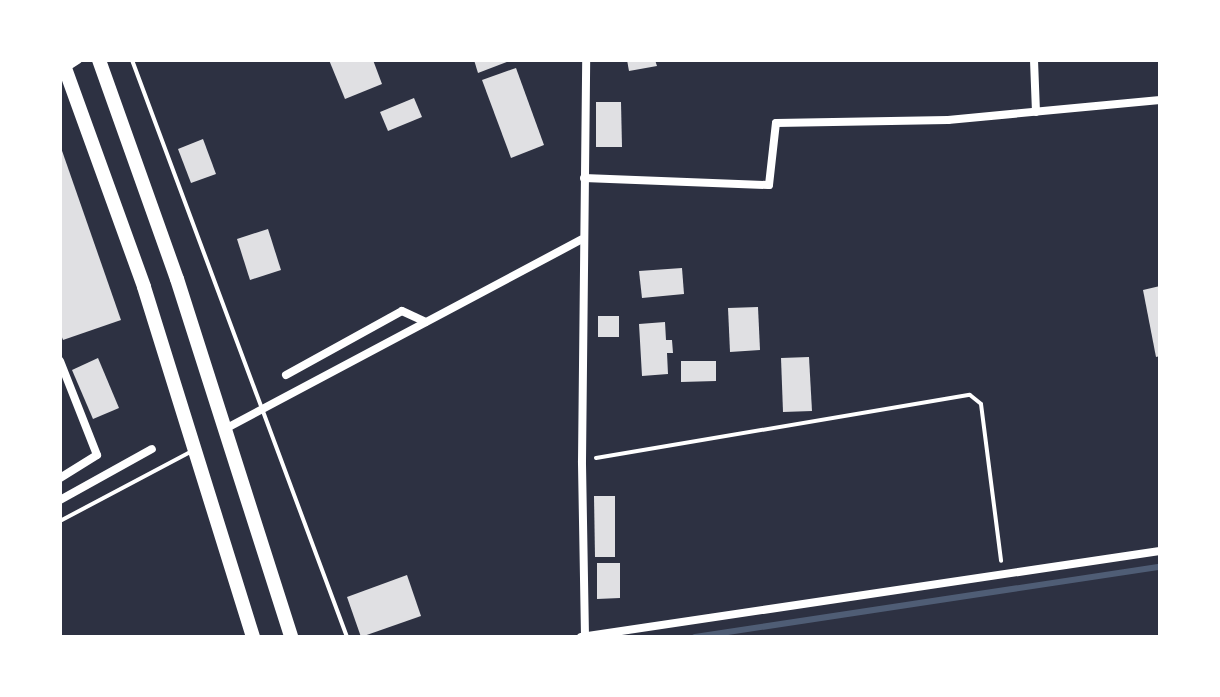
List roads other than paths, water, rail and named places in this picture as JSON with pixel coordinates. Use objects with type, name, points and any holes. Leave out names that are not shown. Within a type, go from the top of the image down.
[{"type":"highway","points":[[99,60],[177,279],[291,637]]},
{"type":"highway","points":[[66,65],[144,287],[253,637]]},
{"type":"street","points":[[586,60],[582,239],[583,637],[1160,551]]},
{"type":"street","points":[[1034,60],[1036,112]]},
{"type":"street","points":[[584,178],[769,185],[776,123],[948,120],[1160,100]]},
{"type":"street","points":[[225,429],[582,239]]},
{"type":"street","points":[[286,375],[402,311],[426,322]]},
{"type":"street","points":[[60,361],[97,455],[60,478]]},
{"type":"street","points":[[60,500],[152,449]]},
{"type":"lane","points":[[132,60],[347,637]]},
{"type":"lane","points":[[60,521],[196,449]]},
{"type":"waterway","points":[[695,637],[1160,567]]}]
